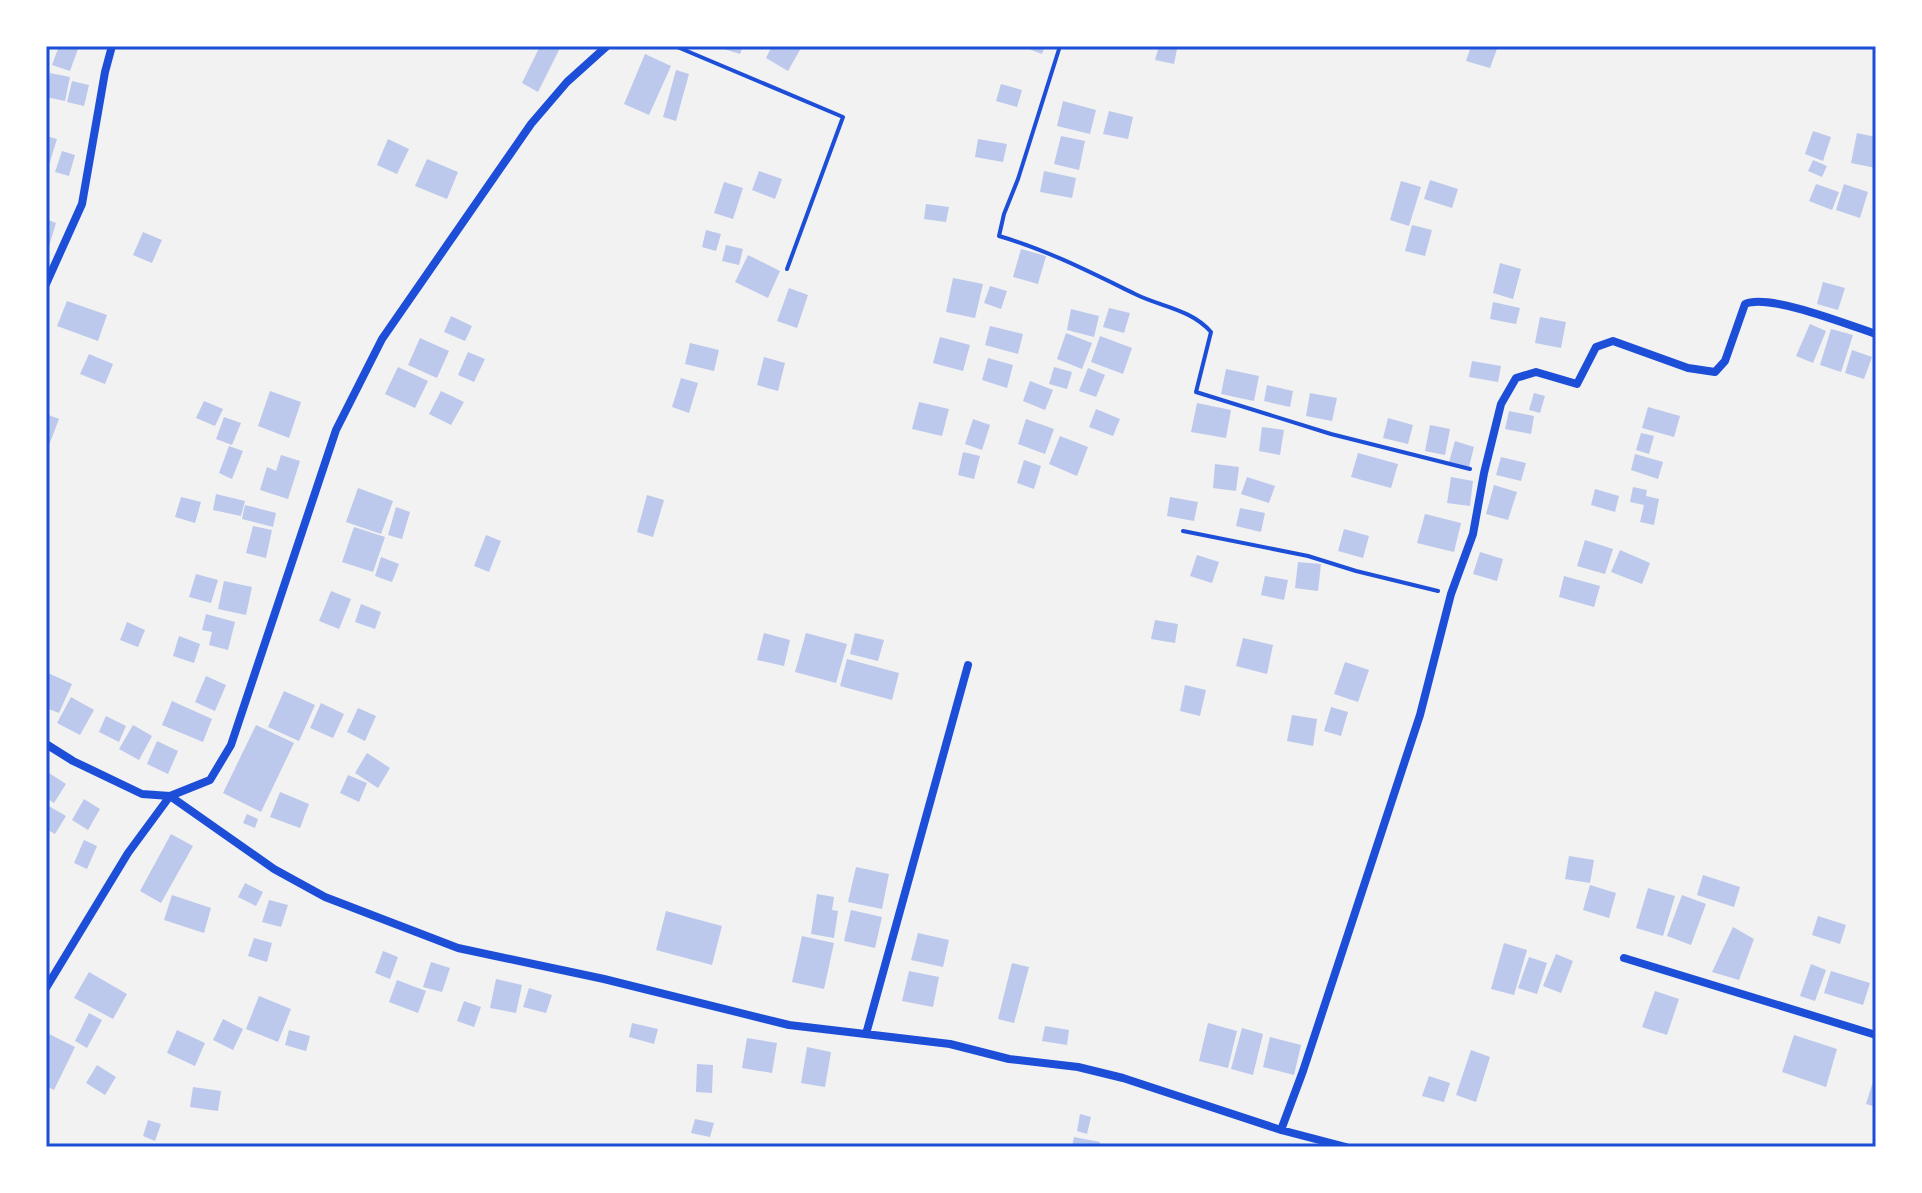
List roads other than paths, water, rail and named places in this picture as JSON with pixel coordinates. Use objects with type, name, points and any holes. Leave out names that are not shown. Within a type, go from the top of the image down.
[{"type":"street","points":[[46,284],[82,204],[112,46]]},
{"type":"street","points":[[46,744],[73,761],[142,794],[170,796],[210,780],[231,745],[336,430],[382,339],[531,124],[567,82],[607,46]]},
{"type":"street","points":[[1281,1130],[1420,715],[1451,594],[1473,534],[1501,404],[1516,378],[1536,372],[1577,384],[1596,347],[1613,341],[1688,368],[1715,372],[1725,361],[1745,304],[1754,300],[1774,303],[1876,334]]},
{"type":"street","points":[[866,1034],[968,665]]},
{"type":"street","points":[[46,988],[128,853],[170,796]]},
{"type":"street","points":[[170,796],[274,869],[325,897],[458,948],[604,979],[789,1025],[950,1044],[1009,1059],[1078,1067],[1346,1147]]},
{"type":"street","points":[[1624,958],[1876,1035]]}]
